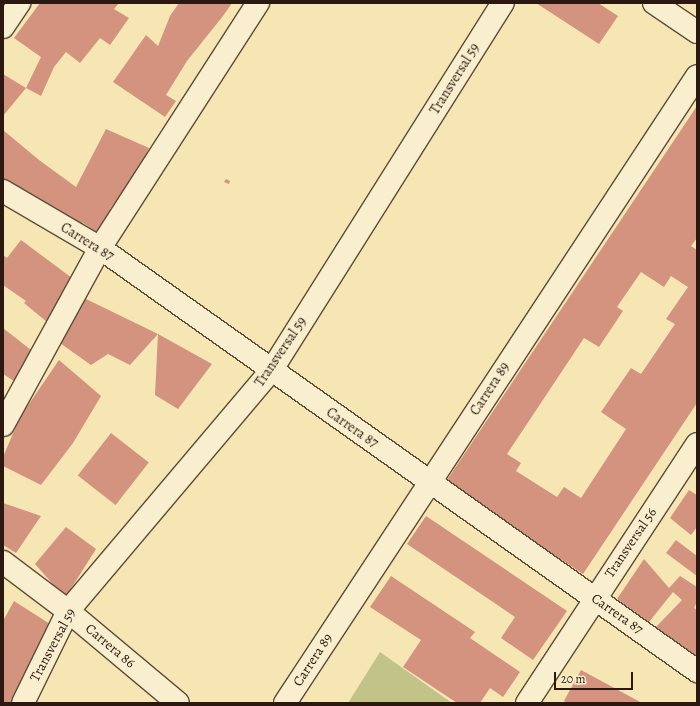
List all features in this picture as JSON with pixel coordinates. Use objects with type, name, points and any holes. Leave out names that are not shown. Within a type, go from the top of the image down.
[{"type":"street","points":[[3,27],[19,3]]},
{"type":"street","points":[[3,424],[100,248],[258,3]]},
{"type":"street","name":"Transversal 59","points":[[23,703],[68,611],[271,371],[503,3]]},
{"type":"street","points":[[654,3],[697,32]]},
{"type":"street","name":"Carrera 89","points":[[285,703],[697,76]]},
{"type":"street","name":"Carrera 87","points":[[3,191],[100,248],[271,371],[697,671]]},
{"type":"street","name":"Transversal 56","points":[[527,703],[594,598],[697,444]]},
{"type":"street","name":"Carrera 86","points":[[3,562],[68,611],[178,703]]},
{"type":"green space","points":[[380,652],[452,703],[348,703]]},
{"type":"building","points":[[40,3],[119,3],[114,9],[129,18],[110,45],[100,38],[80,63],[66,52],[54,67],[41,96],[26,88],[41,57],[14,38]]},
{"type":"building","points":[[179,3],[232,3],[187,61],[166,95],[176,101],[165,117],[113,82],[146,35],[158,46],[170,16]]},
{"type":"building","points":[[536,3],[598,3],[618,16],[599,44]]},
{"type":"building","points":[[3,74],[26,88],[3,116]]},
{"type":"building","points":[[697,106],[697,238],[691,246],[697,250],[697,403],[583,574],[445,483]],"holes":[[[641,272],[664,287],[671,276],[688,287],[666,319],[675,324],[641,374],[631,368],[601,412],[626,429],[581,498],[564,487],[557,497],[516,471],[521,463],[507,454],[584,338],[599,347],[623,311],[617,307]]]},
{"type":"building","points":[[106,129],[149,148],[138,172],[110,209],[113,211],[98,233],[83,223],[77,231],[3,180],[3,130],[39,160],[76,187]]},
{"type":"building","points":[[226,179],[230,181],[229,184],[224,182]]},
{"type":"building","points":[[21,240],[72,278],[47,322],[24,303],[26,301],[3,285],[3,255],[7,258]]},
{"type":"building","points":[[84,298],[158,334],[130,365],[108,354],[91,365],[57,341]]},
{"type":"building","points":[[3,328],[31,350],[14,381],[3,374]]},
{"type":"building","points":[[158,334],[212,364],[178,409],[155,395]]},
{"type":"building","points":[[59,360],[101,396],[73,443],[41,485],[3,466],[3,457],[20,417]]},
{"type":"building","points":[[111,433],[149,463],[116,505],[78,476]]},
{"type":"building","points":[[689,490],[697,495],[697,527],[691,535],[670,518]]},
{"type":"building","points":[[3,503],[41,516],[16,553],[3,545]]},
{"type":"building","points":[[426,516],[567,611],[533,660],[501,638],[515,617],[407,544]]},
{"type":"building","points":[[66,527],[96,549],[65,598],[35,564]]},
{"type":"building","points":[[676,540],[697,556],[697,576],[666,553]]},
{"type":"building","points":[[644,559],[669,588],[680,576],[697,587],[697,602],[694,608],[697,610],[697,654],[695,656],[656,627],[682,600],[673,592],[649,622],[617,599]]},
{"type":"building","points":[[391,576],[475,632],[470,638],[520,672],[503,697],[490,688],[480,703],[457,703],[403,667],[421,640],[370,607]]},
{"type":"building","points":[[14,601],[50,624],[13,703],[3,703],[3,621]]},
{"type":"building","points":[[581,670],[642,703],[567,703],[564,701]]}]
